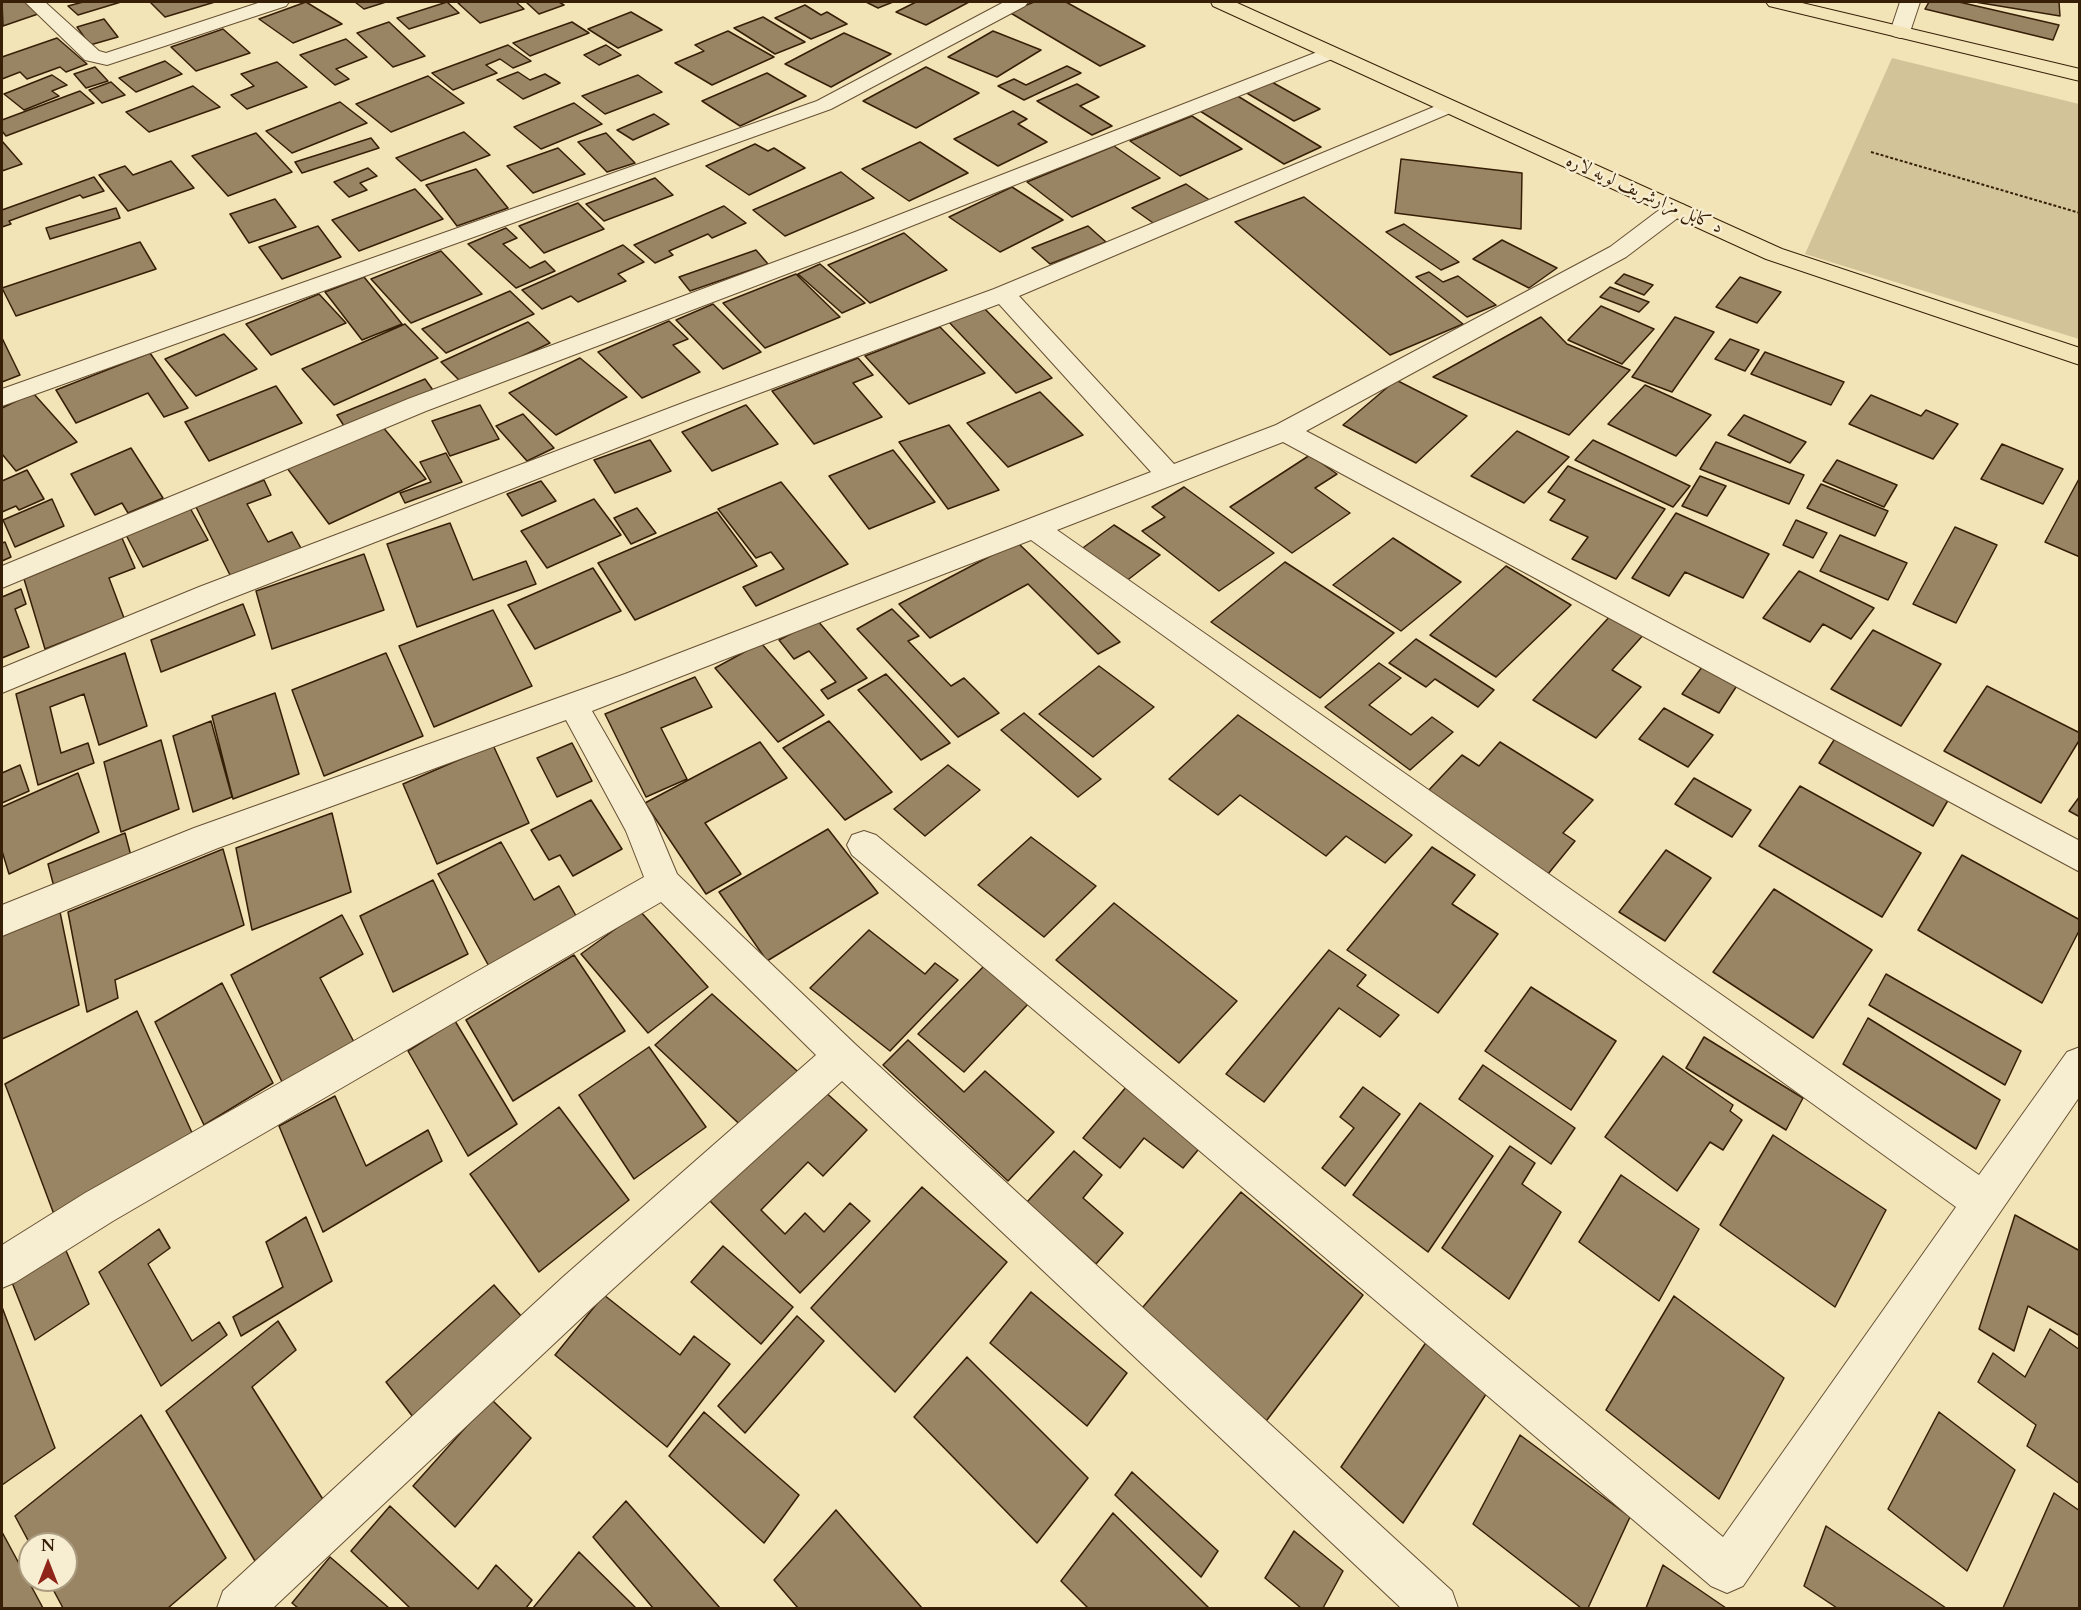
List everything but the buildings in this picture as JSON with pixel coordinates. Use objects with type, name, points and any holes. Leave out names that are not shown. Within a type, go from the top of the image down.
[{"type":"highway","name":"د کابل مزارشریف لویه لاره","points":[[1220,2],[1774,254],[2079,357]]},
{"type":"highway","points":[[1776,2],[2079,75]]},
{"type":"street","points":[[34,2],[73,41],[92,56],[107,58],[279,2]]},
{"type":"street","points":[[2,398],[532,211],[824,105],[1018,2]]},
{"type":"street","points":[[1900,32],[1910,2]]},
{"type":"street","points":[[2,578],[417,405],[862,237],[1330,53]]},
{"type":"street","points":[[2,681],[209,595],[642,428],[1003,294],[1448,107]]},
{"type":"street","points":[[2,921],[206,838],[572,703],[647,678],[1032,527],[1285,431],[1618,252],[1675,209]]},
{"type":"street","points":[[1003,294],[1169,475]]},
{"type":"street","points":[[1285,431],[2079,858]]},
{"type":"street","points":[[1032,527],[1983,1202]]},
{"type":"street","points":[[572,703],[641,827],[664,883],[842,1056],[1435,1608]]},
{"type":"street","points":[[864,845],[1727,1570],[2079,1064]]},
{"type":"street","points":[[2,1268],[99,1207],[664,883]]},
{"type":"street","points":[[240,1608],[578,1292],[842,1056]]},
{"type":"path","points":[[1871,152],[2079,213]]},
{"type":"shaded area","points":[[1892,58],[2079,104],[2079,339],[1805,254]]}]
